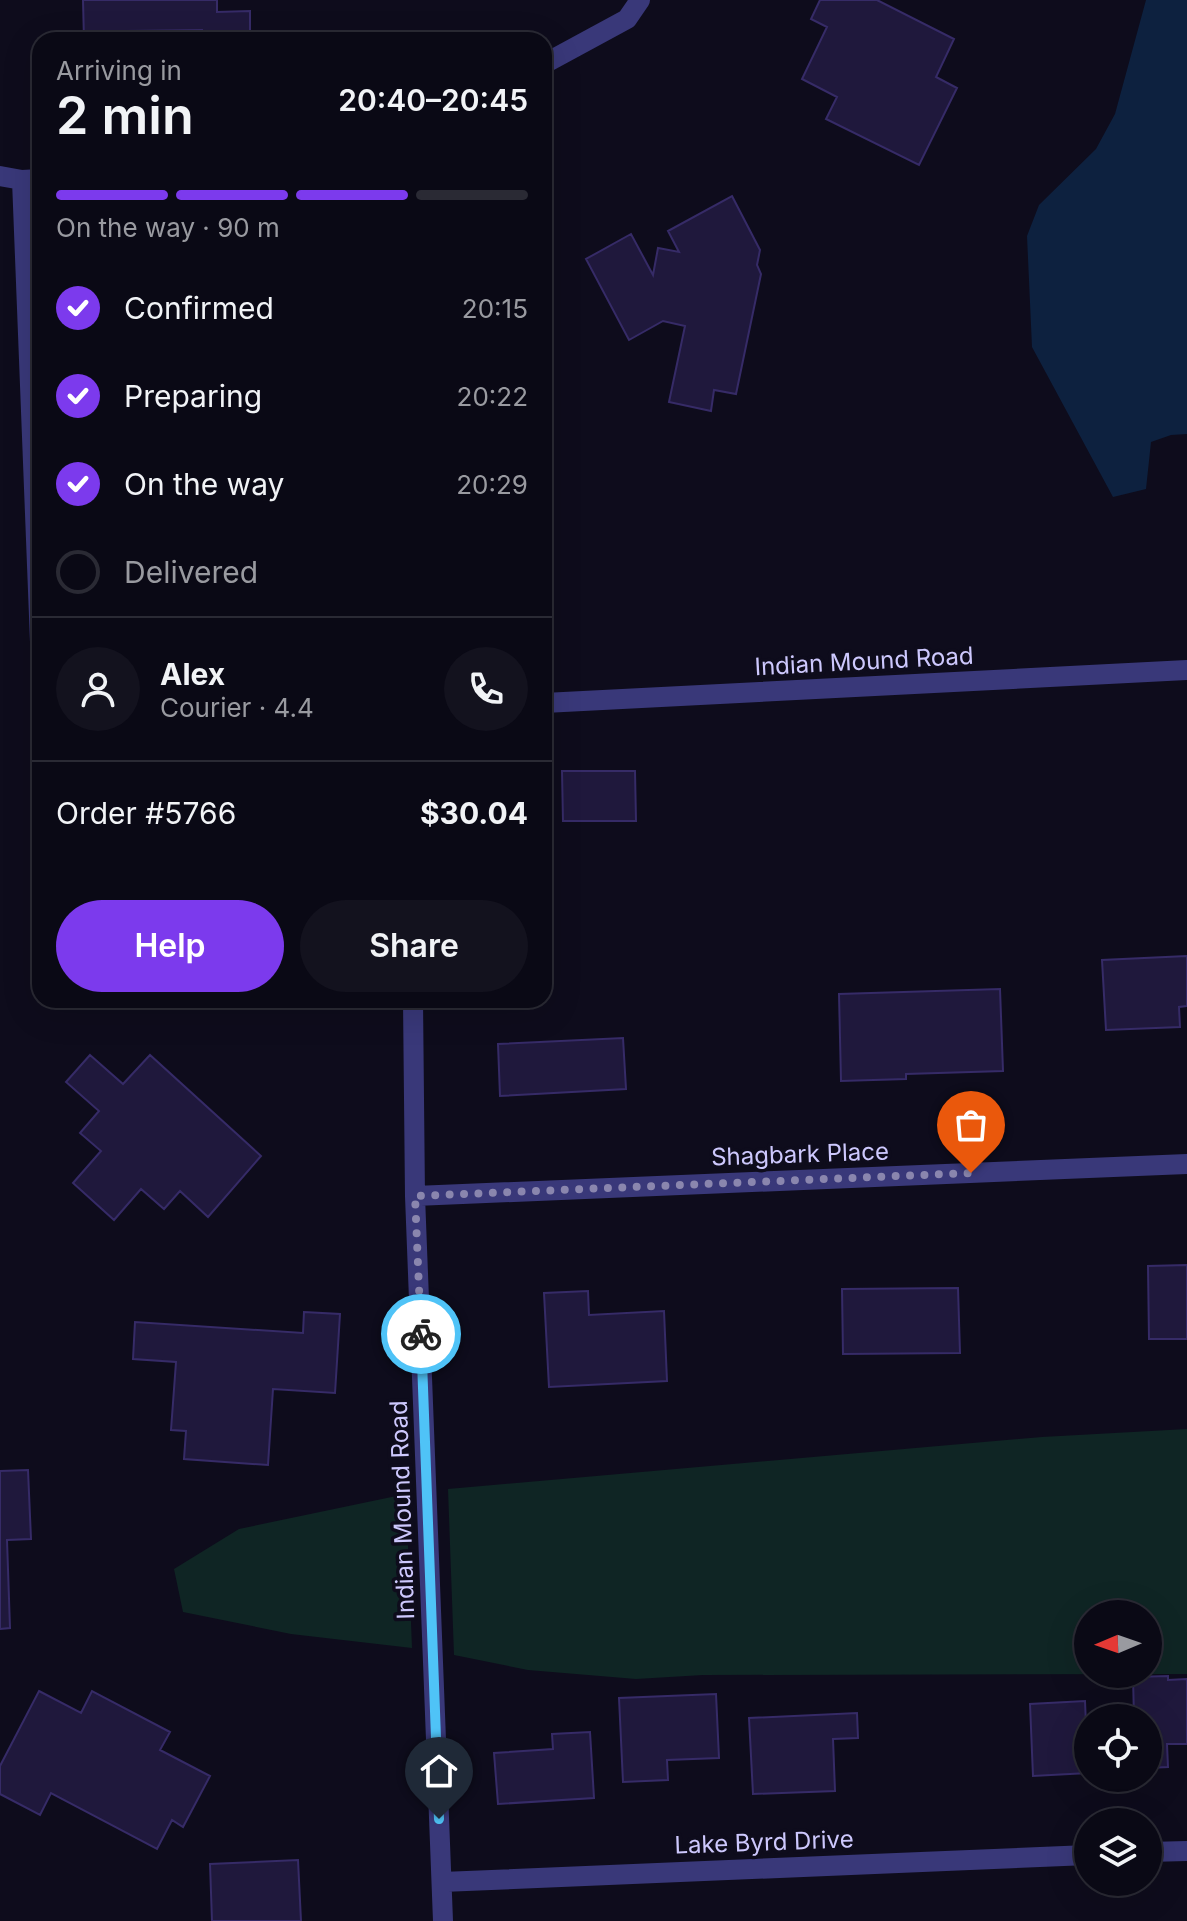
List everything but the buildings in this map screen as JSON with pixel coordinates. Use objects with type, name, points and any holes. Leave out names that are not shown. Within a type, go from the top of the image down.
[{"type":"street","points":[[552,60],[627,19],[640,0]]},
{"type":"street","points":[[0,176],[31,179],[32,230]]},
{"type":"street","name":"Indian Mound Road","points":[[552,703],[1187,670]]},
{"type":"street","name":"Indian Mound Road","points":[[413,1008],[415,1196],[443,1921]]},
{"type":"street","name":"Shagbark Place","points":[[415,1196],[1187,1164]]},
{"type":"street","points":[[1162,1852],[1187,1851]]},
{"type":"street","name":"Lake Byrd Drive","points":[[442,1882],[1074,1856]]},
{"type":"green space","points":[[1187,1429],[1187,1674],[1162,1674],[1162,1600],[1074,1600],[1074,1674],[703,1675],[636,1679],[528,1670],[454,1655],[448,1489],[1042,1437]]},
{"type":"green space","points":[[406,1494],[412,1648],[291,1634],[183,1612],[174,1569],[239,1529]]},
{"type":"water","points":[[1146,0],[1187,0],[1187,434],[1171,435],[1151,442],[1146,489],[1113,497],[1032,347],[1027,236],[1039,205],[1096,149],[1115,114]]},
{"type":"way so far","points":[[421,1334],[415,1196],[971,1173]]},
{"type":"route","points":[[421,1334],[439,1819]]}]
